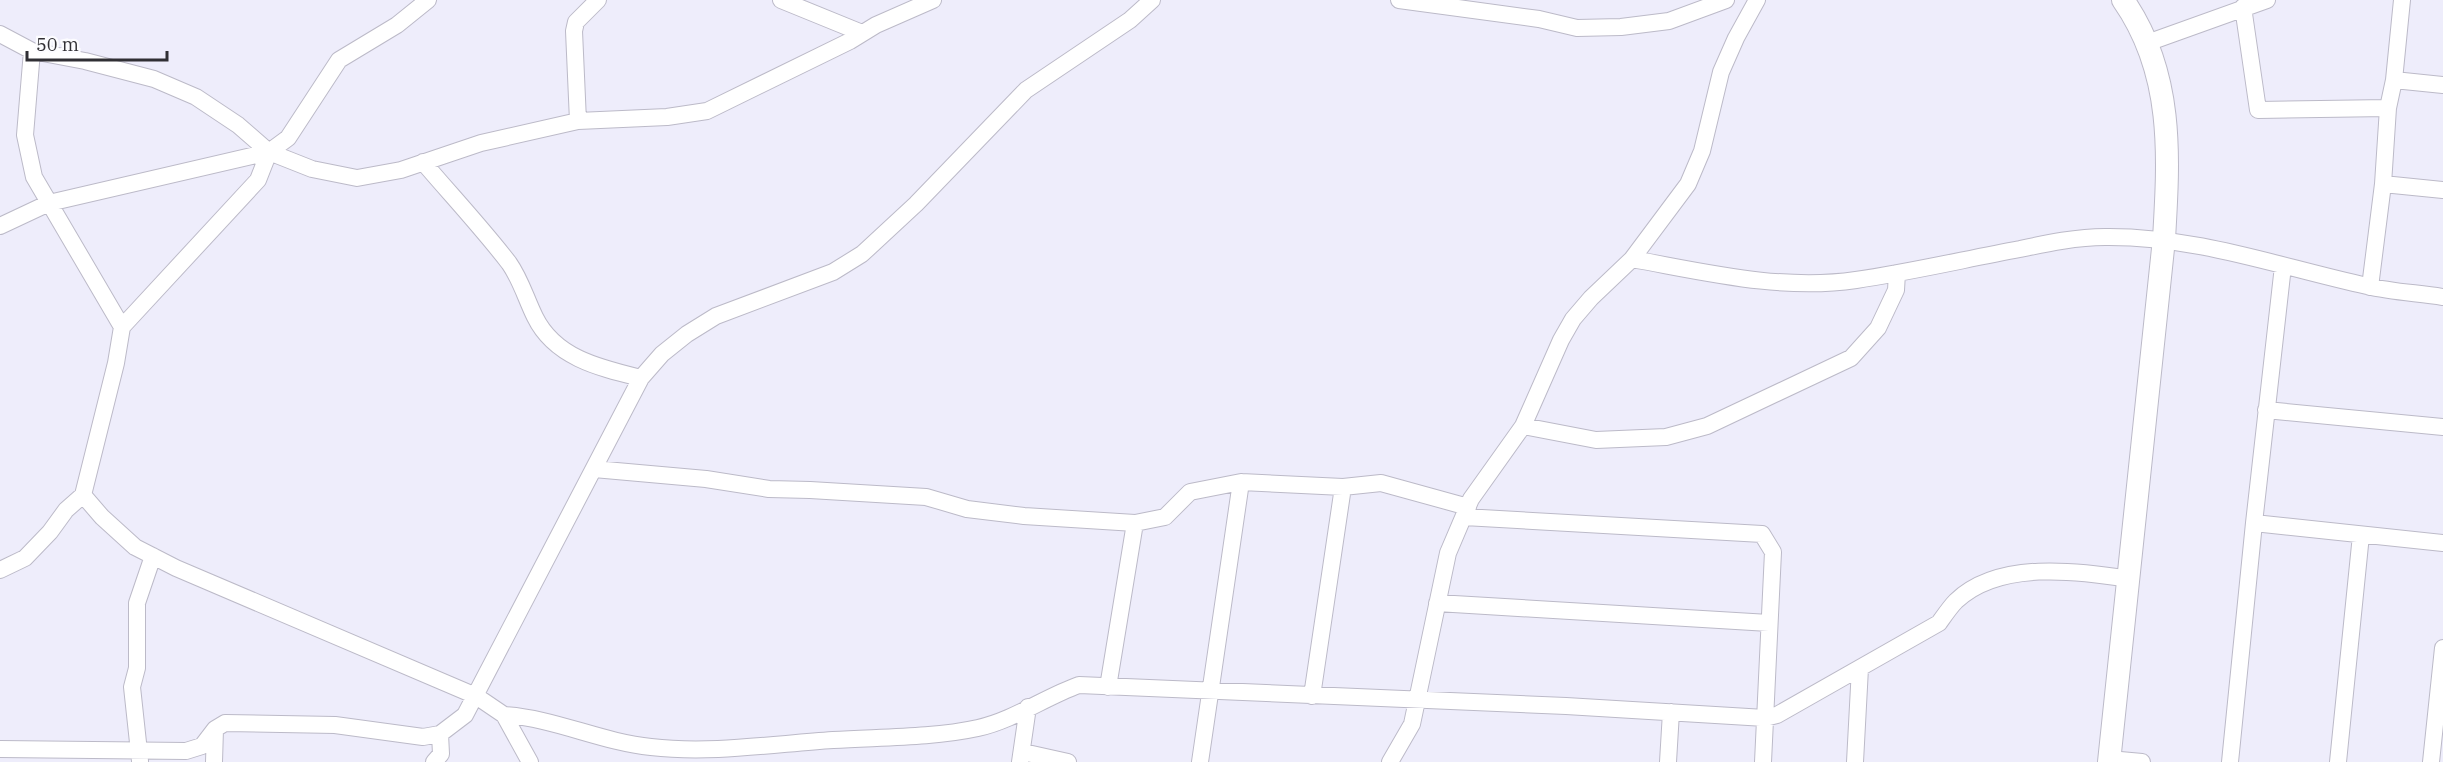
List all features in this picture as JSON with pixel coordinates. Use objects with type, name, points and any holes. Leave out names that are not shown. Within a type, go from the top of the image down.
[{"type":"street","points":[[0,226],[49,203],[269,152],[288,138],[339,60],[397,25],[428,0]]},
{"type":"street","points":[[578,121],[574,31],[576,22],[598,0]]},
{"type":"street","points":[[782,0],[862,33]]},
{"type":"street","points":[[0,34],[32,51],[85,61],[154,79],[196,97],[238,125],[269,152],[312,169],[357,178],[401,170],[481,143],[578,121],[667,117],[707,111],[933,0]]},
{"type":"street","points":[[0,749],[140,756],[186,751],[202,746],[214,729],[225,723],[335,725],[423,737],[440,734],[465,715],[641,378],[662,354],[687,334],[716,316],[833,272],[862,254],[916,204],[1026,90],[1131,20],[1152,0]]},
{"type":"street","points":[[1399,0],[1539,19],[1577,28],[1621,27],[1669,21],[1726,0]]},
{"type":"street","points":[[1390,762],[1412,724],[1448,553],[1471,499],[1523,426],[1561,340],[1573,319],[1591,298],[1632,259],[1688,184],[1702,151],[1721,72],[1736,38],[1758,0]]},
{"type":"street","points":[[2123,0],[2147,43],[2164,98],[2169,162],[2164,239],[2109,761],[2142,762]]},
{"type":"street","points":[[2147,43],[2267,0]]},
{"type":"street","points":[[2370,287],[2383,184],[2388,108],[2394,80],[2402,0]]},
{"type":"street","points":[[2243,7],[2258,110],[2388,108]]},
{"type":"street","points":[[32,51],[25,135],[34,177],[106,296],[122,327]]},
{"type":"street","points":[[2394,80],[2443,85]]},
{"type":"street","points":[[0,570],[25,558],[50,532],[66,510],[83,495],[116,363],[122,327],[258,180],[269,152]]},
{"type":"street","points":[[423,162],[510,265],[524,290],[535,318],[549,339],[593,366],[641,378]]},
{"type":"street","points":[[2383,184],[2443,190]]},
{"type":"street","points":[[1632,259],[1780,282],[1845,281],[2067,240],[2104,237],[2164,239],[2221,249],[2370,287],[2443,297]]},
{"type":"street","points":[[2230,762],[2283,266]]},
{"type":"street","points":[[1523,426],[1555,434],[1596,440],[1666,437],[1707,426],[1851,358],[1878,328],[1896,290],[1897,273]]},
{"type":"street","points":[[2266,410],[2443,426]]},
{"type":"street","points":[[594,469],[706,479],[769,489],[926,497],[967,509],[1024,516],[1135,522],[1165,517],[1190,492],[1241,482],[1343,487],[1381,483],[1466,512],[1762,534],[1773,552],[1763,762]]},
{"type":"street","points":[[1200,762],[1241,482]]},
{"type":"street","points":[[1312,696],[1343,487]]},
{"type":"street","points":[[83,495],[102,517],[135,547],[187,573],[429,678],[476,696],[504,716],[530,762]]},
{"type":"street","points":[[1108,687],[1135,522]]},
{"type":"street","points":[[2254,523],[2443,543]]},
{"type":"street","points":[[2338,762],[2361,535]]},
{"type":"street","points":[[140,756],[132,687],[137,668],[137,603],[153,556]]},
{"type":"street","points":[[504,716],[524,716],[608,740],[652,748],[710,748],[980,728],[1055,694],[1079,686],[1765,718],[1777,715],[1939,623],[1957,601],[1998,578],[2028,572],[2076,571],[2129,579]]},
{"type":"street","points":[[1437,603],[1769,623]]},
{"type":"street","points":[[2431,762],[2443,648]]},
{"type":"street","points":[[1855,762],[1860,668]]},
{"type":"street","points":[[1028,707],[1022,757],[1068,762]]},
{"type":"street","points":[[1668,762],[1671,712]]},
{"type":"street","points":[[214,729],[214,762]]},
{"type":"street","points":[[434,762],[441,754],[440,734]]}]
